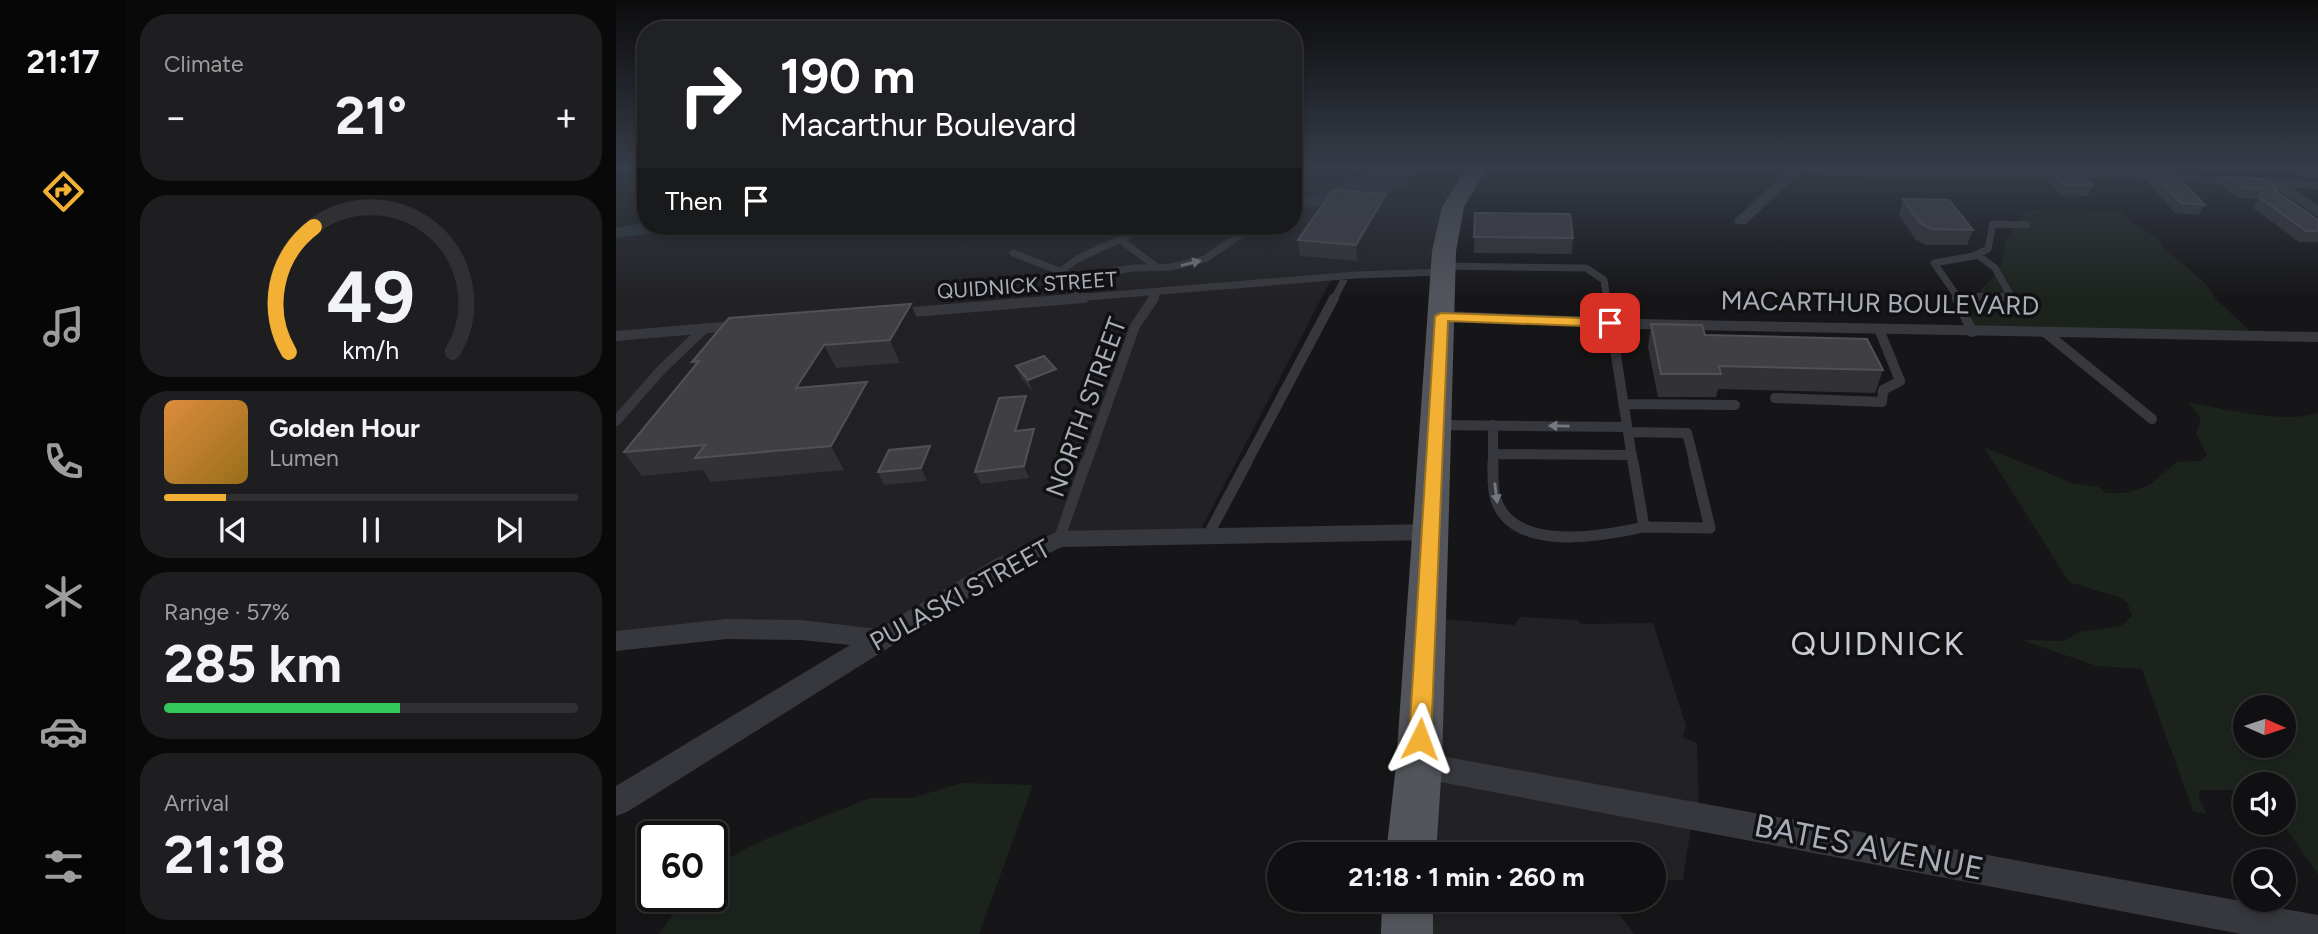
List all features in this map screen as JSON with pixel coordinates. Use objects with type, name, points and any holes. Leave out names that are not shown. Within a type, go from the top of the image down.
[{"type":"main road","points":[[1412,842],[1419,765],[1442,269],[1449,212]]},
{"type":"main road","points":[[1407,934],[1408,912]]},
{"type":"street","points":[[1741,220],[1749,212]]},
{"type":"street","name":"MACARTHUR BOULEVARD","points":[[1441,316],[1972,332],[2318,337]]},
{"type":"street","name":"PULASKI STREET","points":[[616,802],[1003,565],[1059,539],[1430,532]]},
{"type":"street","points":[[616,641],[727,629],[801,630],[881,639]]},
{"type":"street","name":"BATES AVENUE","points":[[1419,765],[2318,932]]},
{"type":"lane","points":[[1972,332],[1958,298],[1934,263],[1945,259],[1979,256],[1988,249],[1993,224],[2027,225]]},
{"type":"lane","points":[[1061,271],[1077,259],[1128,235]]},
{"type":"lane","points":[[1013,253],[1075,277],[1133,268],[1158,268],[1205,259],[1240,235]]},
{"type":"lane","points":[[1119,239],[1158,268]]},
{"type":"lane","points":[[1958,298],[2012,298],[1995,268],[1979,256]]},
{"type":"lane","name":"QUIDNICK STREET","points":[[887,314],[1442,269],[1586,268],[1604,280],[1644,527]]},
{"type":"lane","points":[[1207,537],[1346,276]]},
{"type":"lane","points":[[1074,299],[1075,277]]},
{"type":"lane","name":"NORTH STREET","points":[[1059,539],[1135,326],[1157,293]]},
{"type":"lane","points":[[616,336],[744,325]]},
{"type":"lane","points":[[616,421],[661,370],[705,328]]},
{"type":"lane","points":[[1775,398],[1882,402],[1884,390],[1900,381],[1879,329]]},
{"type":"lane","points":[[2046,333],[2152,419]]},
{"type":"lane","points":[[1623,404],[1735,405]]},
{"type":"lane","points":[[1435,425],[1493,425],[1628,429],[1687,433],[1710,528],[1644,527],[1613,535],[1580,537],[1546,536],[1521,530],[1500,511],[1496,501],[1493,425]]},
{"type":"lane","points":[[1494,454],[1632,455]]},
{"type":"shaded area","points":[[616,212],[637,212],[637,224],[616,228]]},
{"type":"shaded area","points":[[1302,212],[1452,212],[1441,272],[1331,280],[1199,533],[1054,542],[889,636],[800,631],[616,644],[616,238],[641,235],[1302,235]]},
{"type":"shaded area","points":[[2029,212],[2124,212],[2139,227],[2159,239],[2165,249],[2204,282],[2216,299],[2254,335],[1975,331],[1972,320],[1973,298],[2000,270],[2006,239],[2023,215]]},
{"type":"shaded area","points":[[637,224],[637,235],[641,235],[616,238],[616,228]]},
{"type":"shaded area","points":[[2189,402],[2272,416],[2305,416],[2318,413],[2318,874],[2290,835],[2296,835],[2296,772],[2233,772],[2233,790],[2199,790],[2206,814],[2193,811],[2142,669],[2097,666],[2021,640],[2064,641],[2080,632],[2121,626],[2132,616],[2128,604],[2121,598],[2069,582],[1984,447],[2072,483],[2099,487],[2106,493],[2125,493],[2148,486],[2177,462],[2200,461],[2207,455],[2196,434],[2201,420]]},
{"type":"shaded area","points":[[1520,617],[1577,620],[1581,624],[1653,623],[1686,726],[1682,737],[1697,743],[1699,811],[1692,819],[1683,880],[1666,881],[1666,842],[1416,842],[1429,618],[1515,625]]},
{"type":"shaded area","points":[[962,783],[1033,785],[979,934],[659,934],[675,912],[728,912],[728,858],[759,842],[870,798],[912,798]]},
{"type":"shaded area","points":[[1411,912],[1620,912],[1634,934],[1409,934]]},
{"type":"building","points":[[1318,212],[1376,212],[1356,245],[1298,240]]},
{"type":"building","points":[[1912,212],[1958,212],[1973,230],[1931,229],[1920,223]]},
{"type":"building","points":[[2279,212],[2306,212],[2318,220],[2318,231],[2306,231]]},
{"type":"building","points":[[1475,213],[1570,214],[1573,238],[1474,237]]},
{"type":"building","points":[[911,304],[890,340],[824,345],[796,388],[867,382],[831,446],[695,458],[705,445],[624,452],[699,361],[692,362],[729,318]]},
{"type":"building","points":[[1651,324],[1702,325],[1705,335],[1867,339],[1883,370],[1719,366],[1721,374],[1661,374]]},
{"type":"building","points":[[1044,356],[1056,369],[1028,380],[1016,366]]},
{"type":"building","points":[[1026,396],[1015,431],[1034,429],[1024,466],[975,472],[999,398]]},
{"type":"building","points":[[930,446],[921,468],[878,472],[889,450]]},
{"type":"district","name":"QUIDNICK","points":[[1878,643]]},
{"type":"route","points":[[1420,739],[1441,316],[1610,323]]}]
